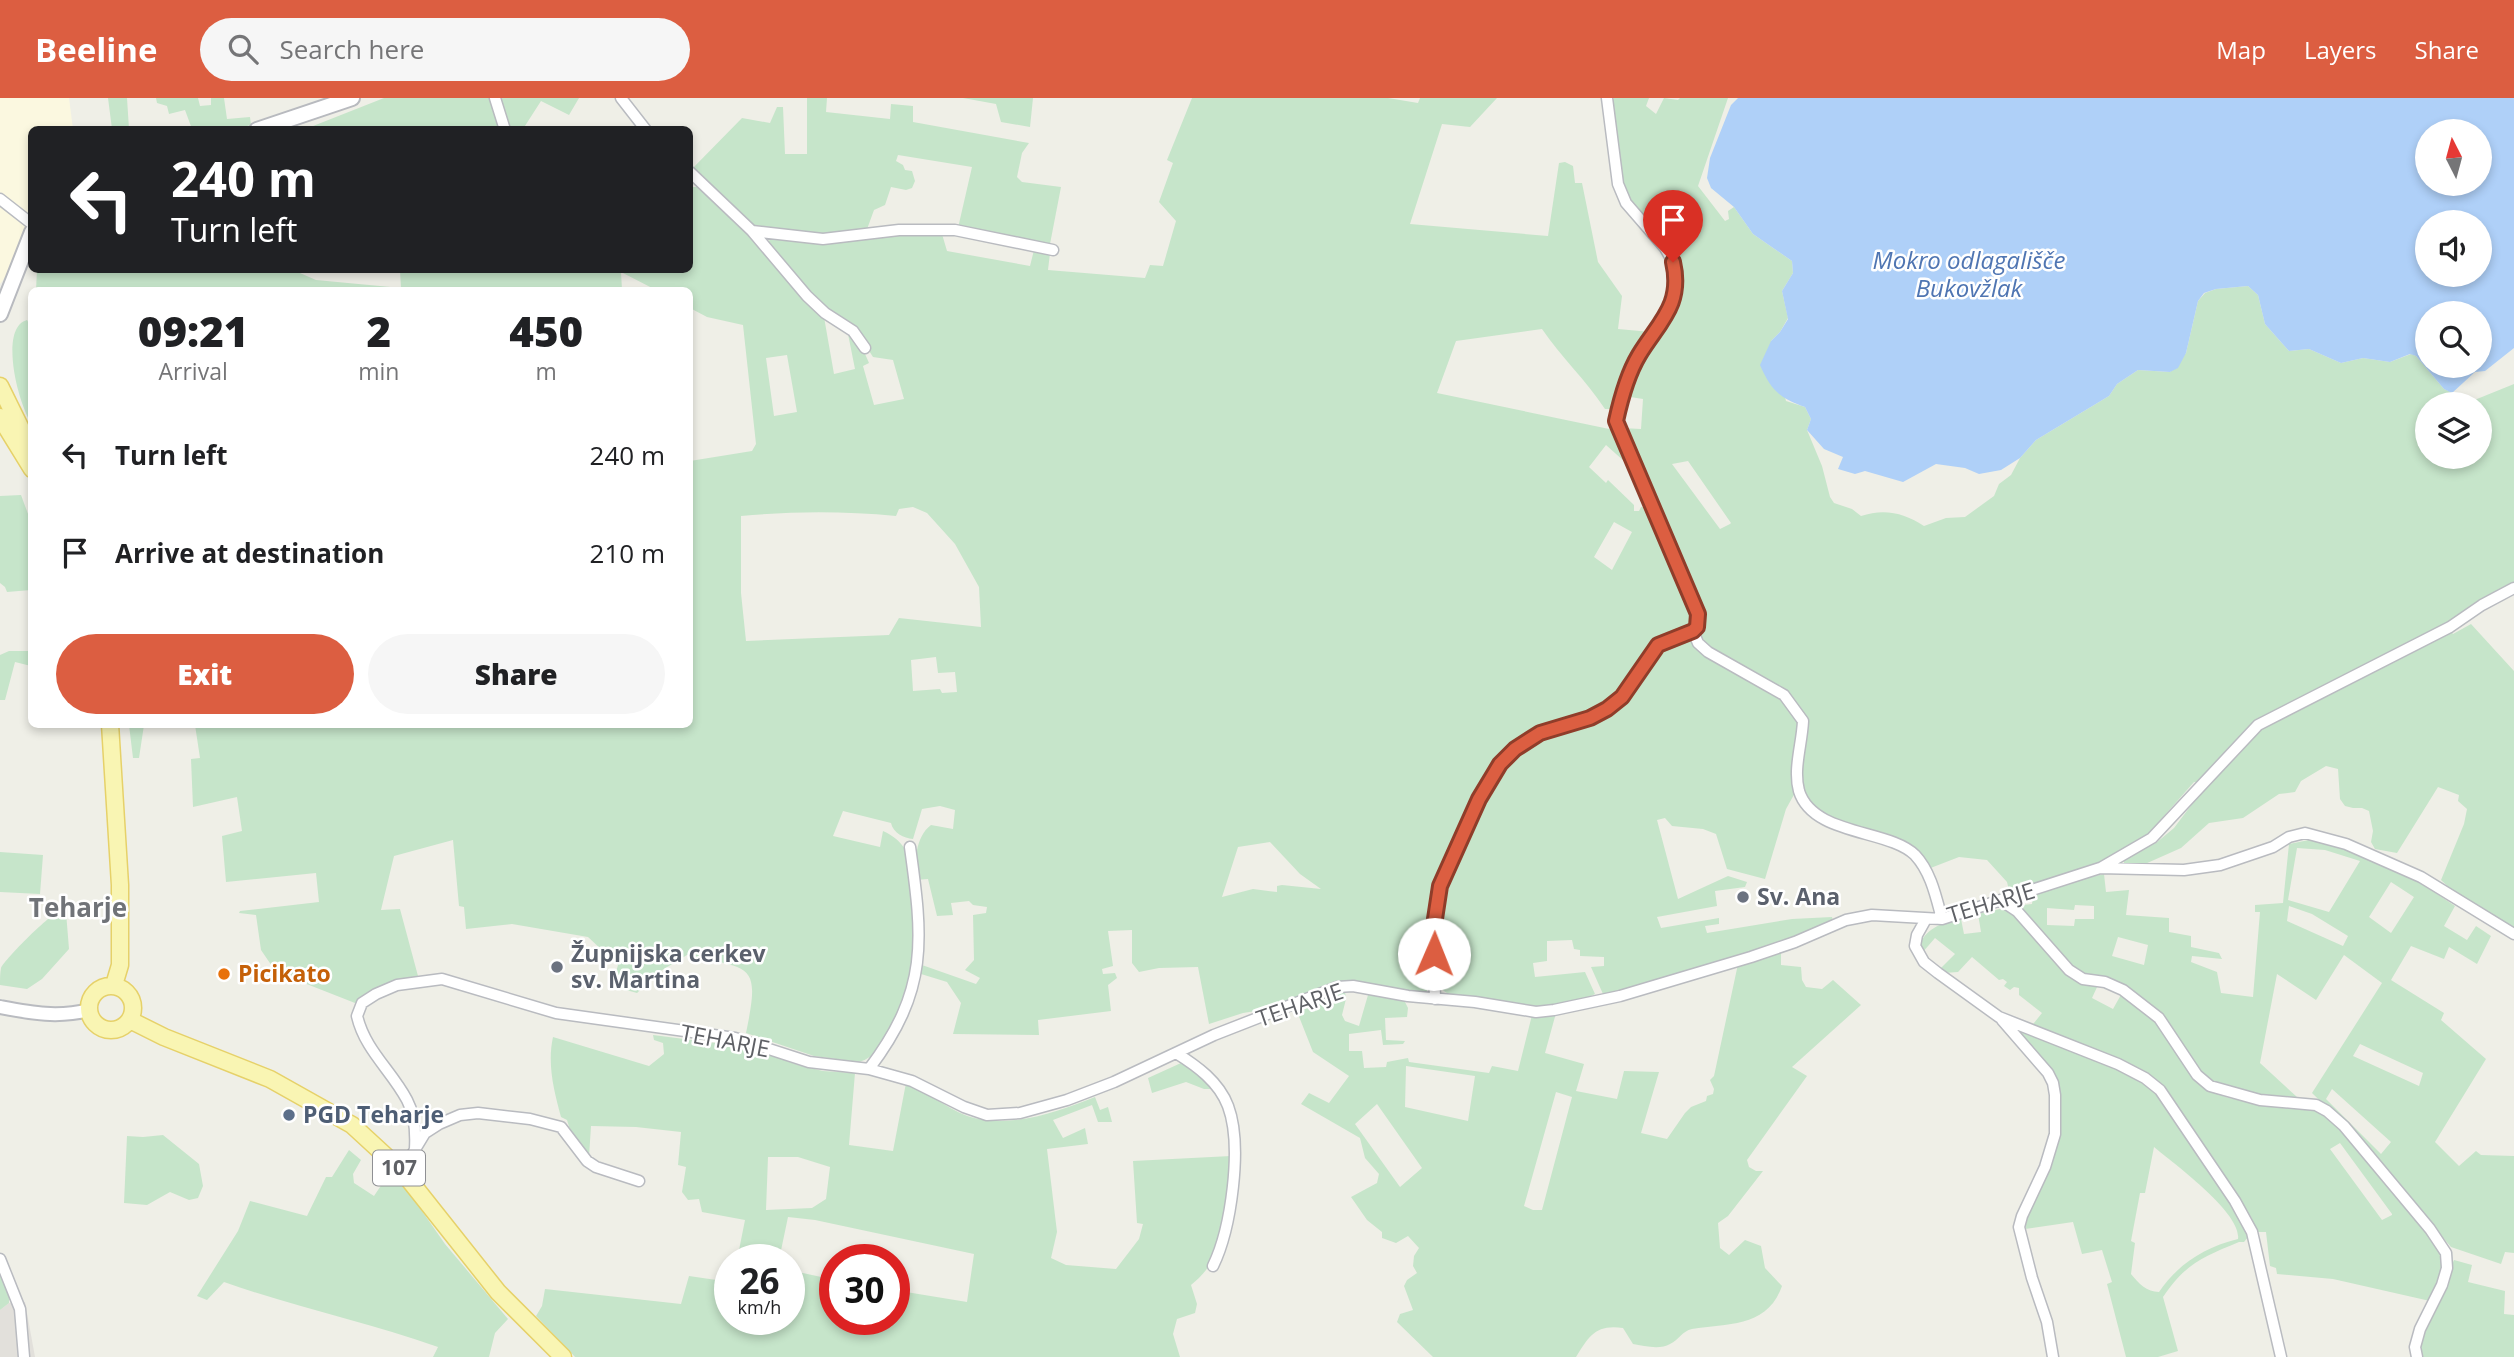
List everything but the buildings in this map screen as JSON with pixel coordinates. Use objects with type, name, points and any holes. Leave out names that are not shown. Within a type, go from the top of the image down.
[{"type":"main road","points":[[269,126],[352,98]]},
{"type":"main road","points":[[0,314],[4,290],[28,240]]},
{"type":"main road","points":[[0,386],[28,444]]},
{"type":"main road","points":[[0,416],[28,462]]},
{"type":"main road","points":[[110,728],[120,885],[120,965],[114,985]]},
{"type":"main road","points":[[114,985],[125,990],[132,1000],[134,1010],[123,1027],[113,1030],[101,1028],[93,1021],[89,1010],[90,1000],[96,992],[114,985]]},
{"type":"main road","name":"107","points":[[130,1020],[164,1037],[270,1079],[352,1125],[402,1171],[498,1292],[563,1357]]},
{"type":"street","points":[[495,98],[504,126]]},
{"type":"street","points":[[621,98],[643,126]]},
{"type":"street","points":[[1435,999],[1433,932],[1440,886],[1479,799],[1500,764],[1515,749],[1540,733],[1590,718],[1607,709],[1622,697],[1658,645],[1697,627],[1698,614],[1616,421],[1623,389],[1638,356],[1667,316],[1677,278],[1669,255],[1626,202],[1618,184],[1607,98]]},
{"type":"street","points":[[693,175],[752,231],[807,296],[825,313],[853,331],[865,348]]},
{"type":"street","points":[[0,199],[28,221]]},
{"type":"street","points":[[752,231],[823,239],[899,230],[955,230],[1053,250]]},
{"type":"street","points":[[2100,868],[2152,838],[2258,725],[2450,627],[2482,605],[2514,588]]},
{"type":"street","points":[[1693,631],[1698,643],[1708,652],[1784,695],[1803,721],[1798,769],[1799,791],[1807,804],[1845,829],[1881,839],[1914,853],[1933,886],[1942,919]]},
{"type":"street","name":"TEHARJE","points":[[415,1149],[416,1131],[408,1102],[364,1040],[357,1016],[362,1003],[397,985],[442,979],[556,1013],[735,1038],[809,1062],[869,1069],[912,1081],[964,1107],[987,1115],[1020,1113],[1067,1100],[1214,1035],[1337,988],[1353,986],[1535,1012],[1554,1010],[1620,996],[1751,957],[1846,920],[1872,915],[1942,919],[2100,868],[2184,870],[2220,865],[2305,833],[2346,844],[2421,877],[2514,934]]},
{"type":"street","points":[[869,1069],[902,1016],[916,973],[919,917],[910,847]]},
{"type":"street","points":[[2002,901],[2017,911],[2069,970],[2083,979],[2105,982],[2123,990],[2159,1018],[2197,1075],[2210,1086],[2260,1100],[2316,1105],[2344,1126],[2430,1229],[2446,1253],[2447,1268],[2442,1285],[2420,1329],[2415,1347],[2417,1357]]},
{"type":"street","points":[[1926,919],[1917,935],[1915,946],[1918,953],[1938,973],[1999,1017],[2048,1073],[2055,1095],[2055,1134],[2045,1167],[2019,1227],[2047,1322],[2053,1357]]},
{"type":"street","points":[[0,1007],[44,1015],[67,1015],[89,1010]]},
{"type":"street","points":[[1999,1017],[2118,1064],[2146,1078],[2160,1090],[2235,1200],[2252,1231],[2281,1357]]},
{"type":"street","points":[[1176,1053],[1199,1067],[1214,1083],[1228,1107],[1232,1123],[1233,1185],[1224,1241],[1213,1266]]},
{"type":"street","points":[[402,1171],[425,1133],[460,1115],[478,1113],[530,1119],[561,1127],[587,1161],[596,1167],[639,1181]]},
{"type":"street","points":[[0,1259],[20,1309],[24,1357]]},
{"type":"shaded area","points":[[0,98],[69,98],[73,126],[28,126],[28,228],[10,271],[0,284]]},
{"type":"shaded area","points":[[25,1302],[35,1357],[0,1357],[0,1310],[9,1303]]},
{"type":"green space","points":[[108,98],[127,98],[129,126],[112,126]]},
{"type":"green space","points":[[156,98],[198,98],[200,106],[211,105],[211,98],[224,98],[227,119],[250,117],[251,125],[191,126],[185,110],[169,114],[167,106],[157,103]]},
{"type":"green space","points":[[384,98],[492,98],[502,126],[313,126]]},
{"type":"green space","points":[[497,98],[579,98],[569,115],[541,101],[525,126],[507,126]]},
{"type":"green space","points":[[807,98],[827,98],[826,112],[890,119],[891,104],[913,106],[913,122],[1029,143],[1022,153],[1017,177],[1022,182],[1061,187],[1050,244],[1041,246],[958,228],[972,167],[898,155],[896,161],[903,165],[905,170],[912,171],[915,181],[912,188],[906,190],[891,187],[885,205],[874,210],[866,232],[820,235],[786,234],[755,226],[723,202],[693,172],[693,168],[742,118],[770,123],[777,107],[783,107],[785,154],[807,154]]},
{"type":"green space","points":[[963,98],[1033,98],[1030,127],[1001,122],[996,104]]},
{"type":"green space","points":[[1192,98],[1388,98],[1418,103],[1420,98],[1497,98],[1470,127],[1442,124],[1410,224],[1548,236],[1559,163],[1565,162],[1573,166],[1575,183],[1582,183],[1598,262],[1622,296],[1618,329],[1651,332],[1635,349],[1612,409],[1605,409],[1542,329],[1456,341],[1437,393],[1614,430],[1625,447],[1628,461],[1625,462],[1606,445],[1589,467],[1606,483],[1608,480],[1634,505],[1634,511],[1645,507],[1652,515],[1690,599],[1695,625],[1650,647],[1630,680],[1612,701],[1589,715],[1540,729],[1512,744],[1498,759],[1476,797],[1434,885],[1428,924],[1427,991],[1423,994],[1336,984],[1268,1009],[1243,1013],[1209,1024],[1198,967],[1159,968],[1139,972],[1132,963],[1132,930],[1108,931],[1113,966],[1102,969],[1103,974],[1115,973],[1117,978],[1108,985],[1111,1011],[1038,1020],[1039,1035],[953,1034],[961,1003],[947,982],[921,974],[922,965],[976,984],[980,978],[965,970],[974,960],[973,915],[986,913],[987,907],[973,905],[969,901],[951,903],[953,915],[937,916],[928,879],[915,880],[917,850],[926,830],[931,825],[953,829],[955,810],[940,806],[922,809],[913,839],[899,834],[891,823],[843,811],[833,836],[880,847],[883,831],[898,840],[907,854],[915,911],[916,954],[908,991],[882,1044],[870,1057],[859,1062],[814,1056],[746,1033],[752,993],[751,981],[738,967],[687,955],[659,972],[637,993],[612,986],[618,965],[588,937],[512,924],[466,929],[464,907],[459,906],[453,840],[394,856],[381,910],[400,909],[418,976],[381,986],[355,1003],[276,972],[261,950],[256,915],[239,913],[319,902],[316,873],[226,882],[222,836],[242,831],[237,797],[193,807],[191,759],[200,758],[195,728],[693,728],[693,461],[752,451],[756,444],[743,325],[707,317],[693,310],[693,287],[650,287],[623,273],[693,273],[693,187],[702,187],[751,234],[824,317],[834,374],[855,369],[847,329],[862,347],[869,363],[863,366],[874,405],[904,399],[893,360],[873,357],[862,340],[817,303],[767,244],[771,238],[821,244],[888,236],[942,234],[947,251],[1030,266],[1034,250],[1050,253],[1048,270],[1145,278],[1150,265],[1163,266],[1176,221],[1159,202],[1173,163],[1167,160]],"holes":[[[787,355],[797,412],[774,416],[766,358]],[[913,507],[927,513],[955,544],[979,587],[981,627],[899,618],[889,635],[746,641],[741,593],[741,516],[819,512],[896,516],[899,509]],[[1614,522],[1632,532],[1612,570],[1594,557]],[[936,657],[938,673],[955,672],[957,692],[942,693],[940,689],[913,691],[911,660]],[[1270,842],[1300,874],[1321,889],[1282,885],[1277,886],[1277,892],[1253,889],[1222,897],[1238,847]]]},
{"type":"green space","points":[[1614,98],[1649,98],[1646,106],[1656,114],[1664,98],[1728,98],[1698,186],[1725,221],[1729,219],[1728,211],[1734,207],[1753,234],[1792,261],[1793,273],[1782,291],[1788,318],[1771,341],[1786,401],[1805,407],[1811,419],[1807,430],[1822,466],[1830,497],[1834,503],[1852,509],[1861,516],[1878,512],[1894,513],[1924,526],[1946,518],[1965,517],[1994,496],[1999,484],[2011,475],[2020,458],[2036,440],[2109,396],[2117,384],[2138,370],[2170,372],[2186,353],[2198,301],[2205,293],[2216,289],[2248,286],[2258,295],[2265,324],[2289,351],[2309,349],[2341,363],[2363,358],[2390,362],[2411,354],[2415,356],[2415,378],[2435,378],[2444,389],[2451,392],[2415,392],[2415,469],[2492,469],[2492,393],[2514,384],[2514,585],[2482,599],[2447,625],[2453,634],[2471,624],[2514,671],[2514,929],[2458,896],[2441,880],[2464,824],[2467,809],[2458,801],[2459,795],[2438,787],[2397,853],[2375,849],[2371,842],[2373,831],[2369,811],[2345,806],[2340,799],[2338,769],[2326,766],[2301,781],[2295,792],[2279,794],[2243,818],[2209,823],[2181,848],[2145,864],[2124,863],[2124,857],[2156,843],[2174,828],[2208,783],[2194,782],[2142,841],[2093,866],[2010,895],[2007,882],[1987,860],[1959,857],[1928,869],[1916,851],[1827,817],[1796,791],[1786,809],[1765,879],[1727,869],[1716,834],[1703,829],[1672,826],[1665,818],[1657,820],[1678,899],[1728,876],[1747,882],[1745,887],[1715,891],[1717,906],[1657,917],[1661,928],[1719,918],[1719,924],[1705,926],[1707,933],[1792,919],[1832,917],[1833,921],[1795,938],[1755,951],[1603,994],[1591,967],[1604,966],[1604,957],[1580,956],[1580,950],[1574,949],[1572,940],[1547,941],[1547,961],[1533,963],[1535,977],[1585,972],[1595,994],[1560,1006],[1522,1006],[1447,993],[1441,989],[1441,907],[1447,885],[1471,830],[1512,756],[1540,735],[1614,709],[1660,646],[1695,635],[1701,629],[1703,614],[1700,606],[1622,428],[1641,429],[1643,399],[1624,396],[1642,355],[1673,316],[1681,294],[1680,276],[1635,208],[1619,170],[1612,103]],"holes":[[[1688,461],[1731,523],[1720,529],[1672,464]]]},
{"type":"green space","points":[[37,273],[300,273],[316,280],[390,287],[36,287]]},
{"type":"green space","points":[[400,273],[621,273],[622,287],[401,287]]},
{"type":"green space","points":[[28,322],[28,418],[13,365],[12,349],[19,325]]},
{"type":"green space","points":[[21,495],[28,514],[28,590],[7,592],[0,583],[0,496]]},
{"type":"green space","points":[[9,651],[28,651],[28,665],[15,662],[5,700],[0,700],[0,655]]},
{"type":"green space","points":[[129,728],[144,728],[139,758],[133,758]]},
{"type":"green space","points":[[2309,840],[2367,856],[2422,884],[2455,906],[2444,926],[2467,940],[2476,926],[2491,936],[2477,964],[2449,947],[2444,959],[2411,946],[2391,980],[2444,1013],[2441,1020],[2486,1059],[2435,1142],[2459,1166],[2476,1151],[2481,1155],[2514,1156],[2514,1253],[2505,1252],[2501,1264],[2451,1247],[2347,1127],[2312,1093],[2382,983],[2344,955],[2316,1000],[2277,974],[2260,1063],[2297,1097],[2262,1097],[2207,1080],[2142,999],[2115,980],[2081,975],[2069,967],[2025,914],[2022,905],[2032,904],[2033,896],[2072,881],[2104,874],[2106,892],[2129,890],[2126,915],[2169,918],[2169,932],[2191,936],[2191,947],[2219,953],[2222,959],[2192,956],[2191,962],[2217,972],[2221,993],[2253,997],[2260,912],[2255,912],[2255,905],[2283,903],[2289,844]],"holes":[[[2297,848],[2325,850],[2360,861],[2329,912],[2288,900]],[[2391,882],[2414,897],[2391,933],[2369,917]],[[2075,905],[2094,906],[2094,919],[2075,919],[2074,926],[2047,925],[2047,908],[2074,910]],[[2289,906],[2312,914],[2348,936],[2343,946],[2287,921]],[[2118,937],[2148,945],[2144,965],[2112,956]],[[2360,1044],[2423,1073],[2419,1086],[2353,1056]],[[2332,1089],[2391,1142],[2381,1154],[2326,1099]]]},
{"type":"green space","points":[[0,852],[43,855],[40,894],[0,892]]},
{"type":"green space","points":[[2004,908],[2012,911],[2069,973],[2098,985],[2092,998],[2113,1009],[2122,993],[2163,1027],[2200,1079],[2212,1091],[2247,1101],[2307,1105],[2330,1118],[2439,1247],[2441,1275],[2430,1301],[2333,1279],[2277,1274],[2276,1268],[2270,1266],[2266,1232],[2257,1232],[2251,1217],[2160,1087],[2030,1028],[2042,1013],[2019,995],[2019,988],[2010,990],[2004,986],[2007,982],[1999,980],[1972,957],[1958,972],[1944,973],[1939,970],[1955,954],[1935,938],[1922,953],[1919,944],[1923,938],[1942,924],[1961,919],[1964,934],[1981,932],[1978,914]],"holes":[[[2340,1143],[2392,1214],[2382,1220],[2330,1149]]]},
{"type":"green space","points":[[60,911],[66,912],[69,949],[42,979],[27,989],[0,985],[1,968],[5,963],[39,927]]},
{"type":"green space","points":[[1781,950],[1781,965],[1801,967],[1802,980],[1806,987],[1822,989],[1833,980],[1861,1005],[1792,1067],[1807,1076],[1747,1160],[1749,1167],[1763,1171],[1728,1216],[1718,1223],[1720,1248],[1729,1255],[1745,1240],[1761,1246],[1765,1268],[1782,1286],[1775,1300],[1767,1310],[1745,1321],[1692,1329],[1662,1347],[1633,1344],[1623,1328],[1614,1327],[1594,1333],[1576,1357],[1433,1357],[1397,1322],[1400,1314],[1413,1310],[1404,1286],[1407,1280],[1417,1273],[1413,1266],[1414,1256],[1419,1248],[1408,1236],[1396,1243],[1382,1238],[1382,1232],[1367,1220],[1351,1197],[1377,1183],[1379,1174],[1365,1158],[1360,1138],[1301,1104],[1309,1093],[1329,1103],[1349,1076],[1313,1052],[1296,1009],[1329,994],[1345,992],[1342,1015],[1345,1021],[1359,1026],[1368,995],[1404,1000],[1408,1008],[1407,1017],[1385,1018],[1386,1040],[1405,1041],[1403,1044],[1383,1045],[1381,1030],[1349,1034],[1349,1051],[1362,1051],[1364,1068],[1386,1067],[1387,1062],[1408,1058],[1409,1062],[1489,1073],[1492,1066],[1518,1071],[1532,1015],[1556,1013],[1545,1053],[1584,1064],[1576,1091],[1617,1099],[1624,1071],[1659,1072],[1641,1133],[1667,1139],[1691,1107],[1706,1101],[1707,1096],[1713,1094],[1710,1080],[1714,1076],[1738,964]],"holes":[[[1406,1066],[1475,1076],[1468,1121],[1405,1107]],[[1556,1092],[1572,1097],[1542,1210],[1524,1206]],[[1377,1104],[1422,1168],[1400,1187],[1355,1124]]]},
{"type":"green space","points":[[2015,1028],[2130,1072],[2156,1092],[2232,1202],[2249,1236],[2244,1242],[2226,1247],[2196,1262],[2171,1285],[2163,1297],[2178,1351],[2158,1357],[2126,1357],[2107,1284],[2112,1282],[2102,1250],[2082,1254],[2073,1222],[2025,1229],[2029,1210],[2049,1168],[2059,1094]],"holes":[[[2154,1147],[2218,1203],[2236,1228],[2238,1239],[2193,1258],[2175,1273],[2159,1292],[2143,1286],[2131,1274],[2135,1243],[2131,1241],[2140,1193],[2145,1193]]]},
{"type":"green space","points":[[653,1035],[747,1047],[798,1065],[823,1071],[855,1073],[849,1145],[893,1151],[906,1083],[958,1112],[992,1121],[1028,1118],[1095,1097],[1100,1110],[1108,1107],[1112,1122],[1098,1122],[1092,1105],[1053,1120],[1063,1138],[1085,1128],[1088,1144],[1047,1149],[1057,1232],[1051,1258],[1066,1265],[1116,1269],[1139,1239],[1143,1224],[1137,1223],[1133,1161],[1231,1156],[1225,1220],[1218,1246],[1208,1268],[1191,1285],[1197,1304],[1195,1313],[1177,1319],[1173,1334],[1180,1357],[575,1357],[536,1316],[542,1306],[545,1289],[681,1304],[689,1276],[714,1280],[714,1335],[805,1335],[805,1273],[819,1277],[819,1335],[910,1335],[910,1293],[967,1302],[974,1254],[815,1220],[788,1217],[782,1244],[740,1244],[745,1220],[702,1212],[699,1199],[688,1200],[682,1192],[686,1167],[678,1165],[681,1132],[591,1126],[589,1157],[571,1133],[567,1120],[561,1117],[551,1067],[553,1037],[649,1066],[664,1054],[663,1043],[654,1040]],"holes":[[[768,1157],[798,1157],[830,1167],[826,1199],[812,1208],[766,1210]]]},
{"type":"green space","points":[[1181,1063],[1190,1066],[1212,1089],[1186,1082],[1152,1093],[1148,1078]]},
{"type":"green space","points":[[163,1135],[199,1164],[203,1186],[198,1198],[189,1200],[170,1192],[147,1205],[124,1203],[127,1136]]},
{"type":"green space","points":[[349,1150],[361,1160],[353,1174],[354,1183],[374,1196],[390,1172],[408,1191],[445,1244],[508,1319],[495,1333],[489,1357],[433,1357],[438,1347],[224,1282],[207,1300],[197,1296],[238,1231],[250,1201],[307,1216],[326,1177],[332,1177]]},
{"type":"green space","points":[[2454,1260],[2472,1265],[2468,1282],[2505,1291],[2504,1314],[2514,1315],[2514,1357],[2421,1357],[2421,1337]]},
{"type":"green space","points":[[0,1272],[9,1290],[9,1303],[0,1310]]},
{"type":"water","name":"Mokro odlagališče Bukovžlak","points":[[1738,98],[2514,98],[2514,348],[2492,365],[2492,301],[2415,301],[2415,356],[2410,354],[2390,362],[2363,358],[2341,363],[2309,349],[2289,351],[2265,324],[2258,295],[2248,286],[2216,289],[2204,293],[2198,301],[2186,353],[2178,368],[2170,372],[2138,370],[2117,384],[2109,396],[2036,440],[2020,458],[2001,470],[1979,474],[1965,468],[1936,464],[1903,482],[1865,471],[1855,474],[1838,469],[1843,457],[1824,449],[1807,430],[1811,419],[1805,407],[1777,392],[1760,365],[1771,341],[1788,319],[1782,291],[1793,273],[1792,261],[1753,234],[1734,207],[1711,188],[1707,178],[1710,158],[1731,105]]},
{"type":"water","name":"Mokro odlagališče Bukovžlak","points":[[2435,378],[2468,378],[2453,392],[2444,389]]},
{"type":"place","name":"Sv. Ana","points":[[1743,897]]},
{"type":"place","name":"Župnijska cerkev sv. Martina","points":[[557,967]]},
{"type":"place","name":"Picikato","points":[[224,974]]},
{"type":"place","name":"PGD Teharje","points":[[289,1115]]},
{"type":"district","name":"Teharje","points":[[78,908]]},
{"type":"route","points":[[1434,954],[1433,932],[1440,886],[1479,799],[1500,764],[1515,749],[1540,733],[1590,718],[1607,709],[1622,697],[1658,645],[1697,627],[1698,614],[1692,597],[1675,565],[1616,421],[1623,389],[1638,356],[1667,316],[1677,278],[1673,262]]}]
